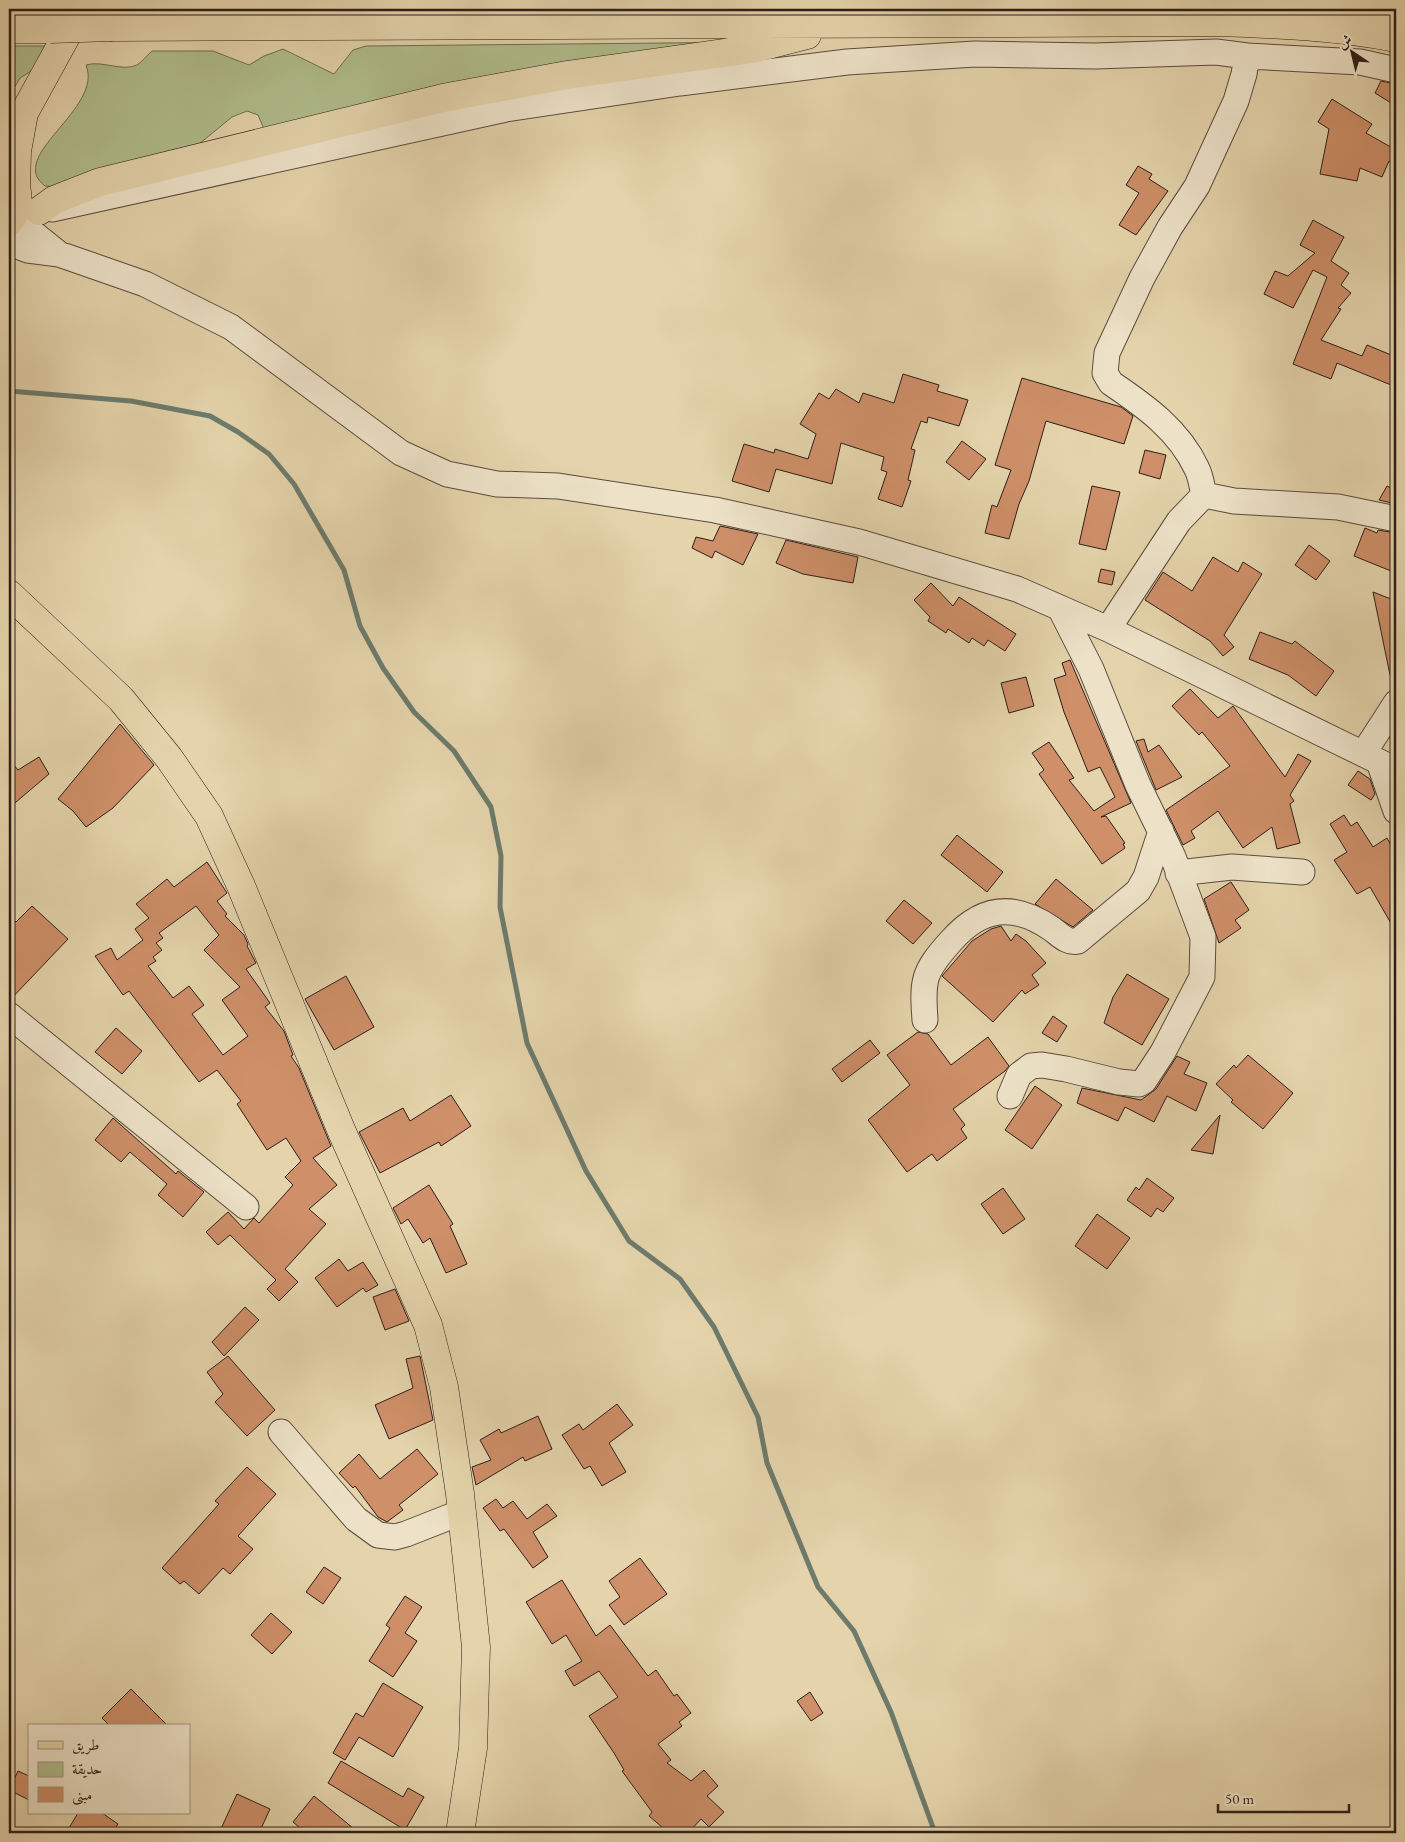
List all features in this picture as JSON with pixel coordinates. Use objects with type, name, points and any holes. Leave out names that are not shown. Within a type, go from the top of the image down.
[{"type":"main road","points":[[81,9],[17,122],[17,204],[54,200],[109,180],[443,98],[567,75],[752,49],[849,25]]},
{"type":"main road","points":[[1344,9],[1396,17]]},
{"type":"main road","points":[[9,29],[112,27],[849,25],[1062,22],[1290,24],[1361,31],[1396,38]]},
{"type":"main road","points":[[9,594],[121,700],[169,758],[209,816],[241,886],[342,1132],[428,1325],[444,1387],[462,1512],[476,1665],[473,1748],[460,1833]]},
{"type":"street","points":[[17,204],[69,207],[174,181],[506,109],[680,83],[847,62],[975,54],[1095,56],[1216,52],[1247,56],[1360,62],[1396,70]]},
{"type":"street","points":[[1204,495],[1198,470],[1171,430],[1147,407],[1110,383],[1104,367],[1107,353],[1142,278],[1170,227],[1197,186],[1232,109],[1244,74],[1247,56]]},
{"type":"street","points":[[17,204],[58,254]]},
{"type":"street","points":[[9,243],[28,250],[58,254],[145,284],[231,327],[401,453],[448,474],[498,484],[558,486],[716,510],[859,542],[1016,589],[1108,629],[1379,762]]},
{"type":"street","points":[[1204,495],[1234,501],[1338,506],[1396,519]]},
{"type":"street","points":[[1108,629],[1179,521],[1204,495]]},
{"type":"street","points":[[1010,1096],[1019,1075],[1030,1066],[1042,1065],[1139,1084],[1150,1074],[1202,977],[1203,937],[1161,831],[1138,785],[1091,669],[1060,608]]},
{"type":"street","points":[[1396,703],[1379,762],[1396,811]]},
{"type":"street","points":[[926,1020],[923,984],[936,957],[964,927],[983,915],[998,912],[1014,912],[1042,922],[1070,941],[1078,941],[1138,891],[1146,876],[1161,831]]},
{"type":"street","points":[[1178,873],[1232,868],[1302,872]]},
{"type":"street","points":[[9,1015],[246,1207]]},
{"type":"street","points":[[281,1432],[356,1518],[378,1535],[395,1537],[406,1534],[462,1512]]},
{"type":"green space","points":[[764,42],[264,129],[258,115],[247,111],[232,117],[188,153],[60,187],[45,186],[36,174],[37,161],[45,146],[82,98],[88,82],[86,65],[99,64],[131,67],[139,64],[152,51],[213,51],[249,65],[264,56],[283,49],[334,74],[353,50],[366,46]]},
{"type":"green space","points":[[9,46],[55,46],[58,54],[20,78],[9,97]]},
{"type":"building","points":[[1381,81],[1396,84],[1396,106],[1375,93]]},
{"type":"building","points":[[1332,99],[1372,124],[1366,133],[1396,150],[1396,165],[1389,161],[1382,177],[1360,168],[1357,181],[1320,174],[1329,129],[1318,122]]},
{"type":"building","points":[[1138,166],[1152,174],[1149,179],[1168,191],[1136,235],[1119,225],[1139,193],[1126,185]]},
{"type":"building","points":[[1313,220],[1344,237],[1331,261],[1349,273],[1341,285],[1351,293],[1338,308],[1341,309],[1321,340],[1362,356],[1367,345],[1396,357],[1396,387],[1337,363],[1331,379],[1293,364],[1327,277],[1313,270],[1293,308],[1264,294],[1275,271],[1288,276],[1315,253],[1300,245]]},
{"type":"building","points":[[903,374],[939,385],[937,391],[968,400],[959,426],[928,417],[927,423],[921,421],[911,449],[915,450],[908,480],[911,481],[902,507],[878,499],[887,472],[881,470],[884,457],[841,443],[832,484],[776,469],[769,492],[732,481],[744,444],[774,453],[775,449],[808,459],[816,434],[800,424],[819,393],[829,399],[836,389],[859,403],[863,393],[894,403]]},
{"type":"building","points":[[1022,378],[1121,407],[1133,416],[1124,444],[1046,421],[1029,481],[1019,504],[1009,539],[985,533],[992,505],[997,507],[1011,470],[995,465]]},
{"type":"building","points":[[962,441],[986,459],[969,480],[946,462]]},
{"type":"building","points":[[1145,450],[1166,455],[1160,479],[1139,473]]},
{"type":"building","points":[[1092,486],[1120,492],[1106,550],[1079,544]]},
{"type":"building","points":[[1387,486],[1395,490],[1396,487],[1396,504],[1379,500]]},
{"type":"building","points":[[720,526],[758,534],[743,565],[715,551],[712,558],[692,548],[696,537],[713,541]]},
{"type":"building","points":[[1365,528],[1377,533],[1378,530],[1396,533],[1396,573],[1354,556]]},
{"type":"building","points":[[786,540],[858,557],[853,583],[803,574],[776,563]]},
{"type":"building","points":[[1309,545],[1330,561],[1316,580],[1295,565]]},
{"type":"building","points":[[1213,557],[1238,572],[1243,562],[1262,574],[1224,635],[1234,647],[1223,656],[1210,641],[1145,600],[1163,572],[1192,591]]},
{"type":"building","points":[[1101,569],[1115,572],[1112,585],[1098,582]]},
{"type":"building","points":[[931,583],[953,606],[959,597],[1016,634],[1005,651],[988,640],[984,646],[972,638],[969,643],[948,629],[946,633],[928,621],[930,617],[914,600]]},
{"type":"building","points":[[1373,592],[1396,601],[1396,674],[1390,675]]},
{"type":"building","points":[[1260,632],[1292,644],[1295,641],[1334,671],[1316,696],[1288,675],[1249,659]]},
{"type":"building","points":[[1070,660],[1131,803],[1101,817],[1106,816],[1125,843],[1123,844],[1125,848],[1102,864],[1039,774],[1044,770],[1032,753],[1049,742],[1074,778],[1069,780],[1094,811],[1115,797],[1100,767],[1088,772],[1064,712],[1054,679],[1066,675],[1062,663]]},
{"type":"building","points":[[1026,677],[1034,706],[1009,713],[1001,683]]},
{"type":"building","points":[[1190,689],[1218,718],[1233,706],[1285,777],[1298,754],[1311,761],[1290,795],[1294,801],[1290,804],[1300,843],[1277,849],[1272,827],[1243,848],[1218,811],[1191,831],[1195,838],[1183,845],[1166,810],[1230,766],[1202,732],[1199,735],[1172,706]]},
{"type":"building","points":[[120,724],[154,765],[113,808],[86,827],[73,811],[58,799]]},
{"type":"building","points":[[1144,739],[1148,752],[1159,745],[1182,777],[1156,790],[1136,741]]},
{"type":"building","points":[[39,757],[49,774],[9,808],[9,759],[18,770]]},
{"type":"building","points":[[1358,771],[1370,779],[1375,794],[1371,800],[1348,785]]},
{"type":"building","points":[[1344,815],[1351,826],[1357,822],[1373,847],[1387,838],[1396,854],[1396,932],[1370,887],[1357,894],[1334,860],[1347,852],[1330,824]]},
{"type":"building","points":[[957,835],[1003,872],[987,892],[941,855]]},
{"type":"building","points":[[207,862],[227,893],[217,901],[227,914],[225,916],[244,935],[247,946],[256,963],[246,969],[270,1003],[265,1007],[284,1031],[293,1055],[291,1056],[299,1068],[331,1146],[313,1158],[337,1185],[309,1209],[326,1224],[285,1269],[298,1282],[279,1301],[267,1289],[276,1280],[230,1235],[218,1245],[206,1232],[228,1212],[244,1229],[254,1218],[259,1223],[293,1185],[285,1177],[301,1161],[286,1138],[267,1150],[237,1104],[241,1101],[217,1070],[199,1082],[129,991],[123,995],[95,956],[111,948],[117,960],[143,940],[135,929],[149,918],[136,904],[167,879],[174,887]],"holes":[[[196,906],[219,935],[204,950],[240,987],[222,1000],[248,1036],[223,1055],[192,1014],[204,1005],[189,986],[173,998],[148,966],[156,961],[153,957],[162,950],[156,943],[163,938],[159,933]]]},
{"type":"building","points":[[1056,879],[1093,910],[1073,927],[1035,904]]},
{"type":"building","points":[[1231,882],[1249,910],[1235,920],[1241,928],[1219,943],[1204,899]]},
{"type":"building","points":[[904,900],[932,923],[913,944],[886,921]]},
{"type":"building","points":[[32,906],[68,939],[9,1001],[9,915],[16,922]]},
{"type":"building","points":[[1001,926],[1011,941],[1016,934],[1026,941],[1046,963],[1032,975],[1039,985],[1025,994],[1022,990],[993,1022],[942,976],[972,941],[991,929]]},
{"type":"building","points":[[1127,974],[1169,999],[1142,1045],[1104,1023],[1113,997]]},
{"type":"building","points":[[346,976],[374,1027],[334,1050],[305,999]]},
{"type":"building","points":[[1053,1016],[1067,1026],[1057,1042],[1042,1033]]},
{"type":"building","points":[[116,1028],[142,1051],[122,1074],[95,1052]]},
{"type":"building","points":[[918,1032],[928,1034],[951,1065],[988,1037],[1009,1066],[1005,1071],[953,1109],[965,1125],[961,1129],[967,1138],[937,1161],[932,1154],[907,1172],[868,1120],[910,1085],[887,1055]]},
{"type":"building","points":[[870,1040],[880,1053],[842,1082],[832,1069]]},
{"type":"building","points":[[1248,1055],[1293,1093],[1263,1129],[1231,1102],[1233,1100],[1216,1084],[1234,1065],[1236,1068]]},
{"type":"building","points":[[1177,1056],[1190,1062],[1184,1074],[1207,1083],[1196,1111],[1167,1096],[1154,1122],[1125,1107],[1118,1121],[1077,1103],[1082,1088],[1141,1100],[1156,1089]]},
{"type":"building","points":[[1035,1086],[1062,1105],[1032,1149],[1005,1130]]},
{"type":"building","points":[[451,1095],[471,1126],[441,1146],[439,1142],[380,1173],[359,1132],[403,1108],[410,1121]]},
{"type":"building","points":[[1220,1115],[1213,1154],[1191,1150]]},
{"type":"building","points":[[113,1118],[176,1174],[178,1171],[204,1192],[183,1217],[158,1195],[167,1184],[130,1152],[121,1162],[95,1140]]},
{"type":"building","points":[[1147,1178],[1174,1198],[1163,1212],[1157,1208],[1151,1217],[1127,1200],[1136,1187],[1139,1190]]},
{"type":"building","points":[[429,1185],[453,1224],[450,1226],[467,1264],[446,1273],[430,1238],[423,1243],[408,1219],[401,1224],[393,1208]]},
{"type":"building","points":[[1003,1188],[1025,1219],[1003,1234],[981,1204]]},
{"type":"building","points":[[1097,1214],[1130,1238],[1107,1269],[1075,1246]]},
{"type":"building","points":[[339,1259],[348,1271],[363,1262],[378,1285],[366,1292],[363,1288],[337,1307],[315,1278]]},
{"type":"building","points":[[395,1289],[409,1321],[385,1330],[373,1297]]},
{"type":"building","points":[[245,1307],[259,1320],[224,1356],[212,1342]]},
{"type":"building","points":[[228,1356],[275,1410],[247,1436],[215,1402],[223,1394],[207,1372]]},
{"type":"building","points":[[420,1356],[433,1420],[389,1439],[375,1405],[413,1388],[406,1359]]},
{"type":"building","points":[[617,1404],[633,1425],[609,1443],[626,1472],[602,1486],[590,1466],[584,1469],[562,1435],[579,1424],[583,1430]]},
{"type":"building","points":[[538,1416],[552,1449],[525,1461],[523,1457],[476,1485],[472,1467],[491,1460],[480,1440],[499,1429],[501,1433]]},
{"type":"building","points":[[417,1449],[438,1474],[399,1505],[403,1510],[387,1522],[378,1517],[355,1486],[353,1488],[339,1473],[359,1454],[380,1479]]},
{"type":"building","points":[[247,1467],[276,1494],[238,1536],[253,1549],[230,1574],[223,1568],[199,1594],[184,1581],[180,1584],[162,1568],[219,1504],[215,1501]]},
{"type":"building","points":[[496,1499],[503,1508],[513,1501],[527,1519],[547,1504],[557,1516],[533,1532],[548,1557],[533,1568],[504,1529],[500,1531],[483,1508]]},
{"type":"building","points":[[640,1558],[667,1594],[624,1625],[609,1605],[620,1597],[609,1581]]},
{"type":"building","points":[[324,1567],[341,1578],[323,1604],[306,1592]]},
{"type":"building","points":[[562,1580],[596,1636],[610,1625],[648,1676],[656,1670],[674,1696],[677,1694],[691,1713],[679,1722],[682,1726],[658,1744],[671,1760],[667,1763],[691,1781],[704,1770],[718,1786],[707,1796],[724,1812],[709,1827],[701,1819],[688,1833],[669,1833],[649,1816],[652,1812],[622,1771],[624,1770],[614,1753],[589,1716],[618,1697],[599,1671],[574,1686],[565,1671],[582,1661],[566,1635],[552,1644],[526,1602]]},
{"type":"building","points":[[405,1596],[422,1607],[405,1633],[417,1641],[393,1677],[369,1661],[390,1628],[386,1625]]},
{"type":"building","points":[[271,1613],[292,1632],[272,1654],[251,1635]]},
{"type":"building","points":[[383,1683],[423,1707],[393,1757],[359,1737],[345,1760],[333,1753],[356,1713],[363,1717]]},
{"type":"building","points":[[131,1689],[166,1724],[108,1724],[102,1718]]},
{"type":"building","points":[[810,1692],[823,1713],[811,1721],[797,1701]]},
{"type":"building","points":[[341,1761],[403,1797],[408,1788],[424,1797],[405,1830],[328,1783]]},
{"type":"building","points":[[18,1771],[28,1776],[28,1800],[9,1790]]},
{"type":"building","points":[[237,1794],[270,1809],[259,1833],[219,1833]]},
{"type":"building","points":[[314,1796],[359,1833],[306,1833],[293,1822]]},
{"type":"building","points":[[77,1814],[103,1814],[118,1824],[112,1833],[66,1833]]},
{"type":"waterway","points":[[9,391],[131,401],[210,416],[238,432],[269,454],[294,484],[344,570],[360,626],[383,668],[414,712],[454,751],[491,807],[501,856],[500,907],[527,1043],[586,1171],[629,1241],[680,1279],[714,1327],[758,1417],[767,1463],[818,1587],[854,1631],[891,1712],[935,1833]]}]
